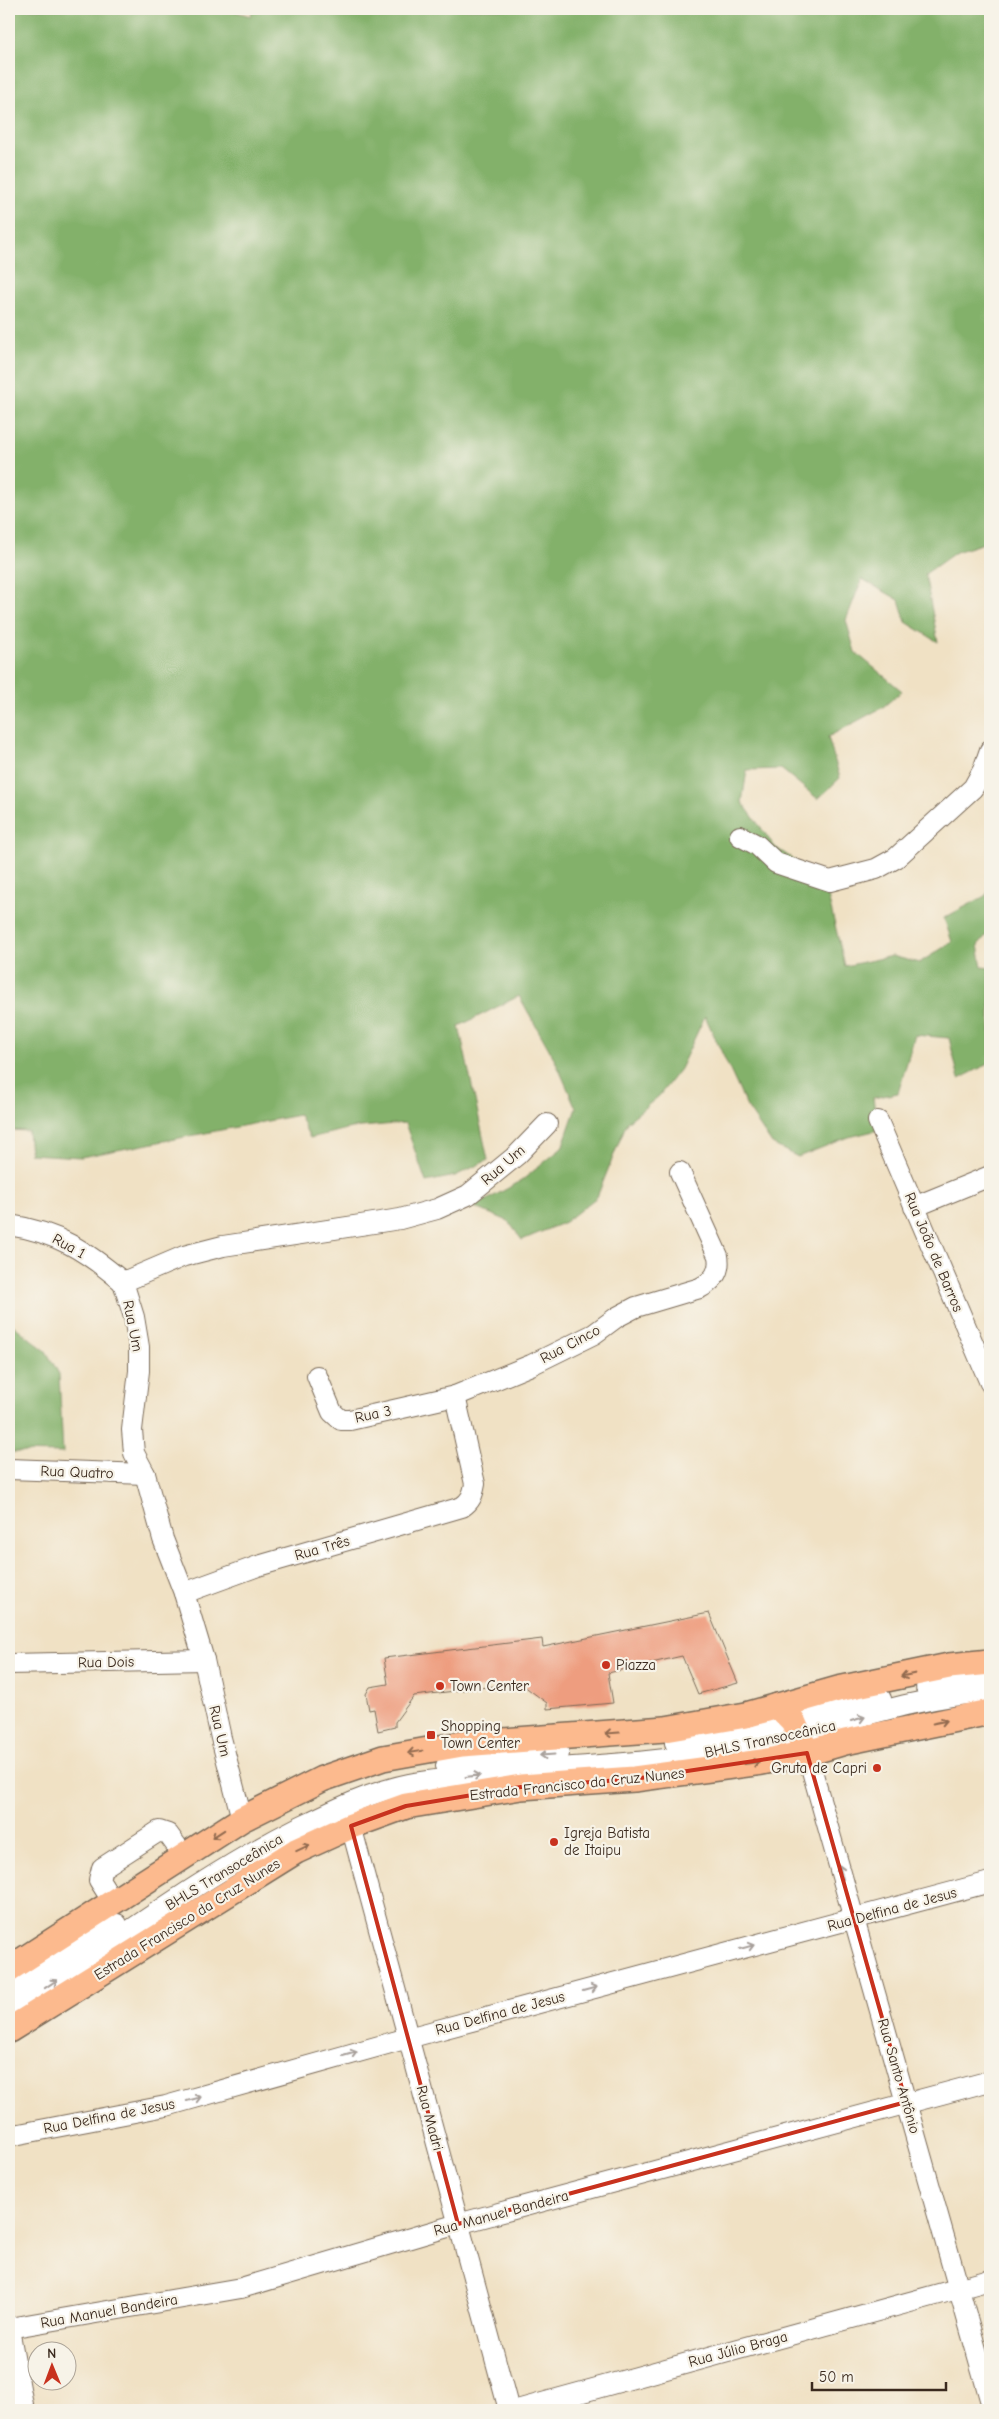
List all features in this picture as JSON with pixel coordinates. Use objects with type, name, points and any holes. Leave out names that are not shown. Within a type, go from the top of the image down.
[{"type":"main road","name":"Estrada Francisco da Cruz Nunes","points":[[9,2030],[296,1851],[351,1826],[406,1806],[521,1787],[634,1779],[762,1762],[795,1728],[838,1689],[940,1668],[990,1662]]},
{"type":"main road","name":"Estrada Francisco da Cruz Nunes","points":[[9,1969],[242,1819],[322,1779],[383,1758],[462,1744],[665,1729],[746,1715],[845,1742],[990,1712]]},
{"type":"street","points":[[740,836],[756,845],[776,863],[830,881],[876,869],[896,858],[973,788],[983,770],[990,750]]},
{"type":"street","name":"Rua João de Barros","points":[[878,1121],[990,1383]]},
{"type":"street","name":"Rua Um","points":[[242,1819],[221,1738],[204,1660],[184,1593],[163,1539],[144,1474],[134,1454],[132,1430],[140,1371],[139,1347],[134,1317],[122,1282],[184,1256],[223,1246],[400,1219],[438,1210],[468,1195],[517,1155],[547,1124]]},
{"type":"street","name":"Rua Cinco","points":[[456,1396],[531,1366],[594,1334],[636,1306],[700,1288],[715,1277],[720,1263],[718,1256],[680,1172]]},
{"type":"street","points":[[914,1207],[990,1176]]},
{"type":"street","name":"Rua 1","points":[[9,1225],[38,1230],[70,1244],[103,1266],[122,1282]]},
{"type":"street","name":"Rua 3","points":[[317,1376],[332,1412],[341,1420],[350,1420],[456,1396]]},
{"type":"street","name":"Rua Três","points":[[184,1593],[258,1566],[462,1508],[473,1497],[475,1484],[456,1396]]},
{"type":"street","name":"Rua Quatro","points":[[9,1469],[144,1474]]},
{"type":"street","name":"Rua Dois","points":[[9,1664],[204,1660]]},
{"type":"street","name":"BHLS Transoceânica","points":[[9,2010],[35,1995],[228,1866],[348,1803],[408,1784],[498,1772],[626,1762],[720,1751],[964,1679],[990,1677]]},
{"type":"street","name":"BHLS Transoceânica","points":[[9,1991],[276,1824],[342,1792],[402,1772],[496,1758],[627,1749],[795,1728],[966,1693],[990,1692]]},
{"type":"street","name":"Rua Santo Antônio","points":[[795,1728],[855,1919],[990,2399]]},
{"type":"street","name":"Rua Madri","points":[[351,1826],[508,2410]]},
{"type":"street","points":[[113,1902],[99,1880],[102,1868],[159,1831],[168,1834],[184,1856]]},
{"type":"street","name":"Rua Delfina de Jesus","points":[[9,2136],[166,2106],[408,2038],[990,1882]]},
{"type":"street","name":"Rua Manuel Bandeira","points":[[9,2329],[242,2288],[458,2224],[906,2102],[990,2081]]},
{"type":"street","name":"Rua Júlio Braga","points":[[517,2410],[990,2280]]},
{"type":"street","points":[[9,2329],[24,2410]]},
{"type":"highlighted area","points":[[807,1753],[906,2102],[458,2224],[351,1826],[406,1806],[521,1787],[634,1779]]},
{"type":"green space","points":[[9,9],[226,9],[251,16],[252,9],[990,9],[990,541],[956,552],[925,574],[938,642],[906,622],[899,600],[862,579],[846,620],[855,652],[902,691],[883,707],[828,737],[840,778],[818,799],[781,769],[747,770],[742,802],[775,847],[824,880],[845,966],[892,956],[919,963],[952,942],[944,918],[985,896],[990,890],[990,931],[978,945],[982,967],[990,968],[990,1063],[959,1079],[949,1038],[915,1035],[898,1093],[873,1098],[878,1130],[849,1137],[798,1157],[772,1144],[747,1107],[705,1016],[680,1069],[659,1096],[627,1122],[597,1197],[565,1222],[522,1240],[508,1221],[474,1207],[521,1181],[562,1148],[576,1108],[554,1058],[519,996],[459,1026],[488,1160],[455,1176],[426,1182],[405,1123],[351,1128],[310,1138],[299,1115],[81,1157],[30,1154],[28,1131],[9,1130]]},
{"type":"green space","points":[[9,1325],[13,1325],[46,1351],[59,1374],[63,1453],[9,1452]]},
{"type":"building","points":[[709,1613],[738,1683],[698,1694],[682,1656],[608,1673],[613,1703],[547,1709],[547,1703],[520,1683],[414,1696],[395,1722],[395,1727],[378,1731],[374,1709],[369,1710],[366,1694],[370,1687],[388,1684],[384,1658],[542,1639],[543,1647]]},
{"type":"place","name":"Piazza","points":[[606,1665]]},
{"type":"place","name":"Town Center","points":[[440,1686]]},
{"type":"place","name":"Shopping Town Center","points":[[431,1735]]},
{"type":"place","name":"Gruta de Capri","points":[[877,1768]]},
{"type":"place","name":"Igreja Batista de Itaipu","points":[[554,1842]]}]
